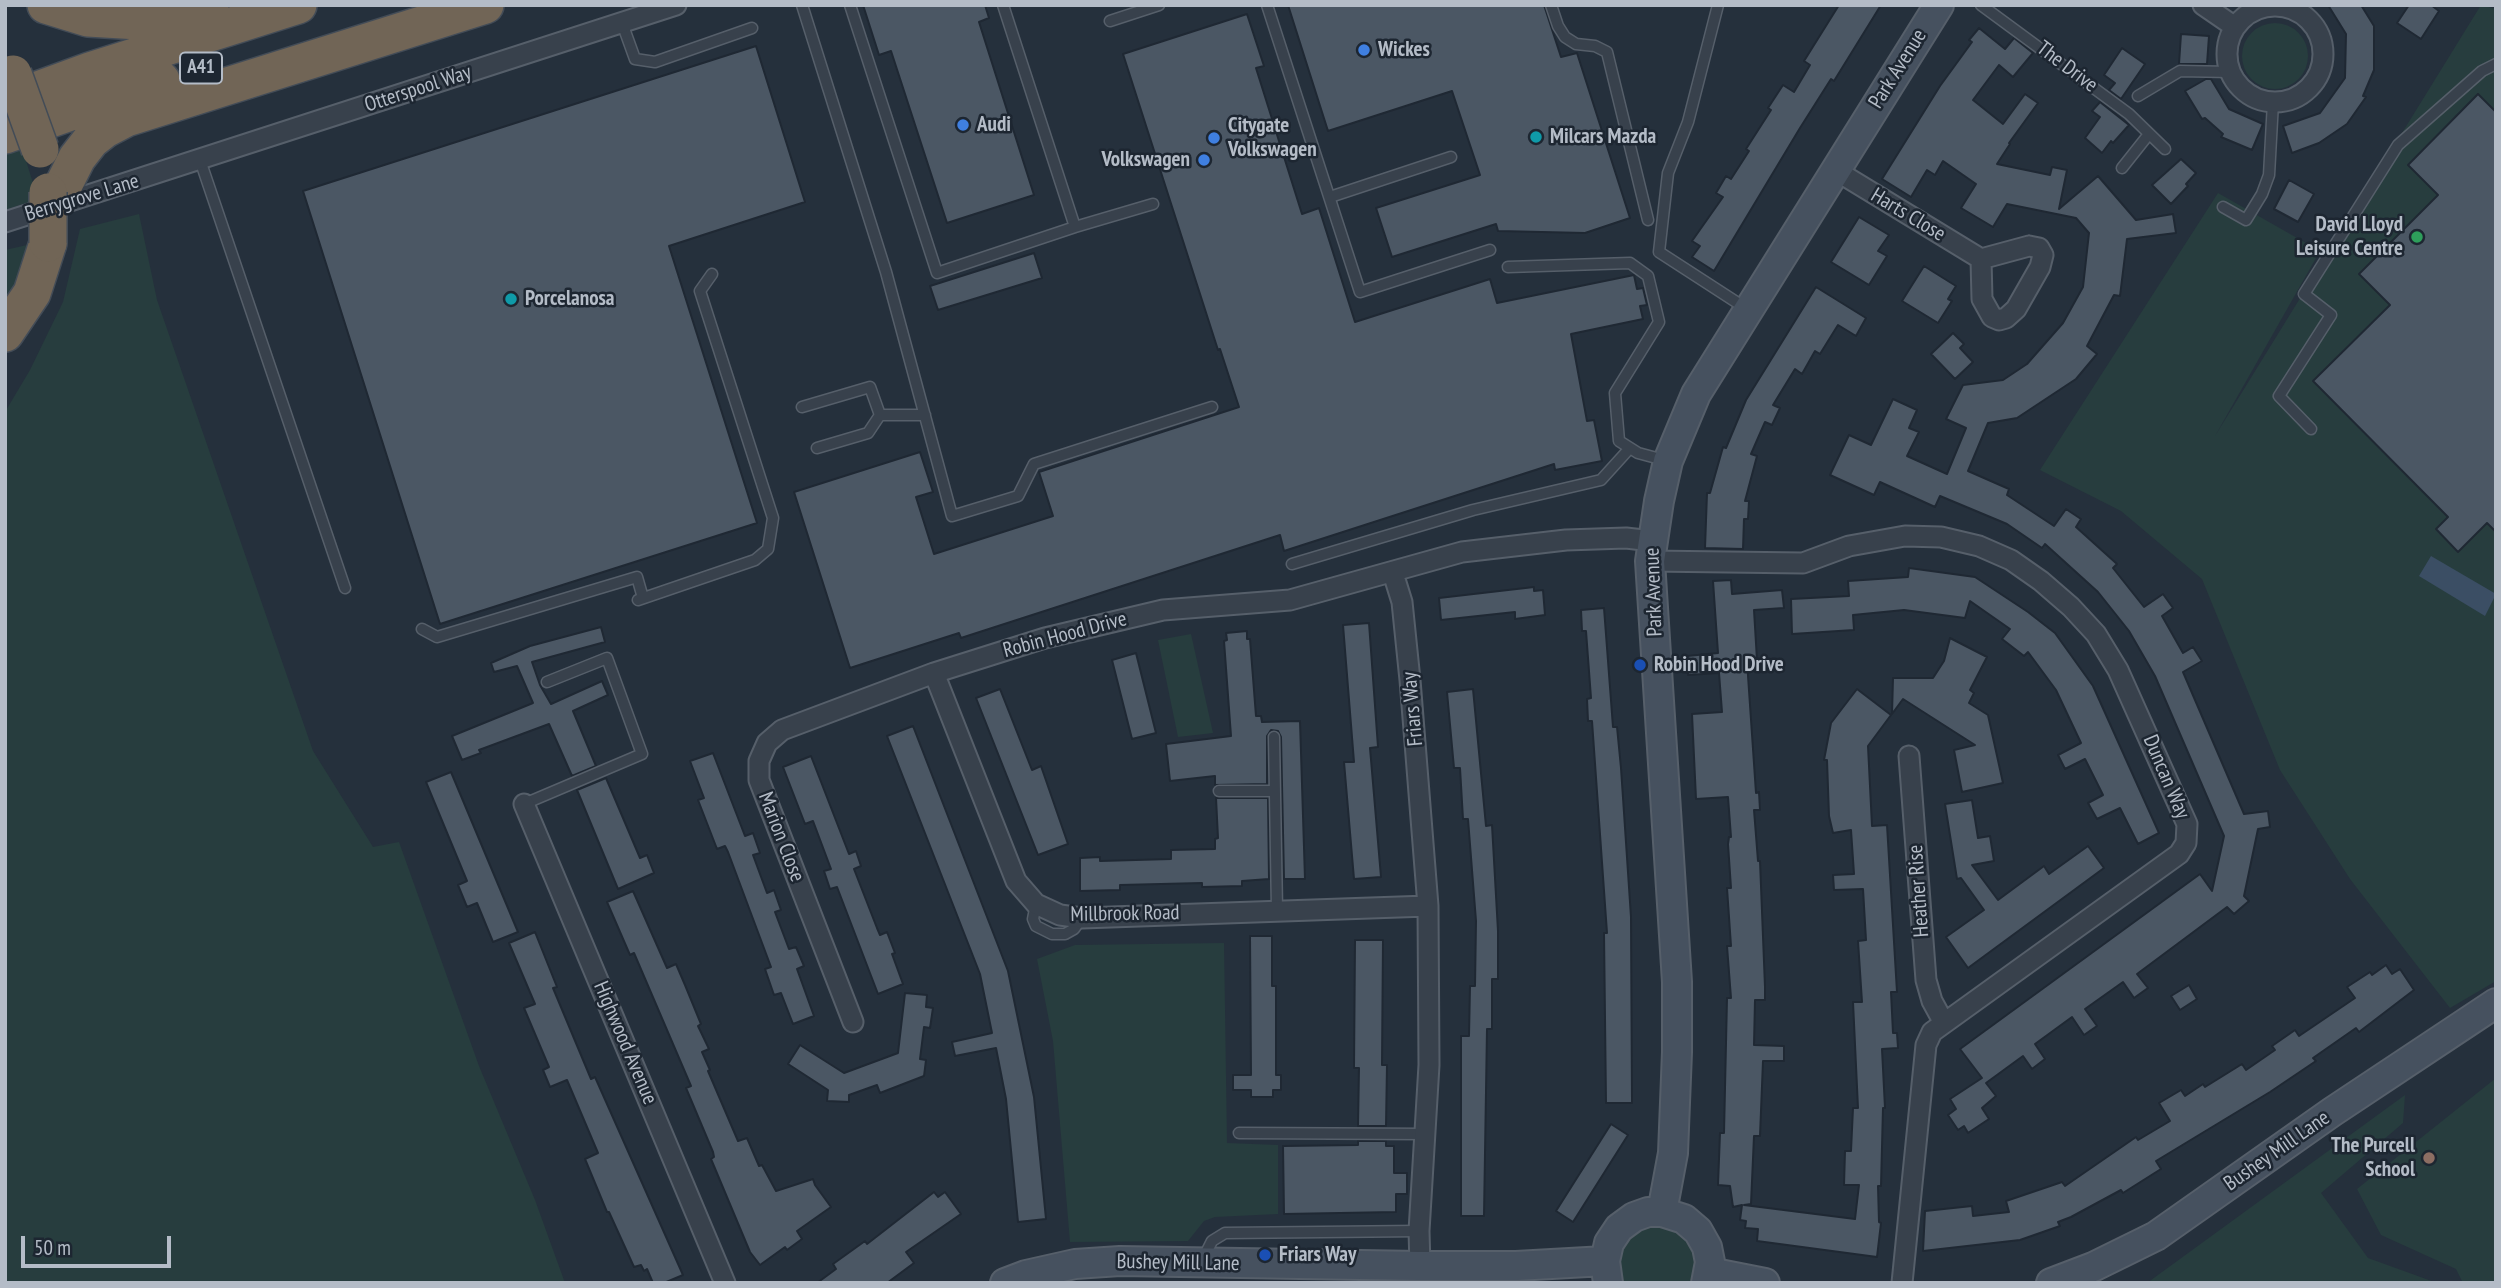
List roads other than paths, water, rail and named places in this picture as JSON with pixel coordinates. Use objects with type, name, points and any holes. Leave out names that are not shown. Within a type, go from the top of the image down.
[{"type":"highway","points":[[46,5],[89,18],[139,21],[170,18],[210,5]]},
{"type":"highway","name":"A41","points":[[8,76],[90,71],[298,5]]},
{"type":"highway","name":"A41","points":[[5,135],[107,97],[399,5]]},
{"type":"highway","points":[[5,333],[32,293],[49,238],[56,189],[91,140],[105,129],[126,118],[485,5]]},
{"type":"highway","points":[[8,76],[56,189]]},
{"type":"street","name":"Otterspool Way","points":[[160,174],[677,5]]},
{"type":"street","name":"Park Avenue","points":[[1662,1212],[1673,1153],[1677,1061],[1676,982],[1651,551],[1668,461],[1696,394],[1939,5]]},
{"type":"street","points":[[2203,5],[2235,27]]},
{"type":"street","points":[[2271,6],[2287,7],[2307,18],[2321,38],[2321,70],[2313,84],[2302,95],[2287,102],[2255,99],[2242,90],[2231,72],[2227,62],[2227,45],[2235,27],[2256,10],[2271,6]]},
{"type":"street","name":"Harts Close","points":[[1835,170],[1981,260]]},
{"type":"street","name":"Berrygrove Lane","points":[[5,222],[160,174]]},
{"type":"street","name":"Duncan Way","points":[[1651,551],[1802,564],[1849,546],[1905,536],[1941,537],[1979,546],[2011,560],[2071,607],[2096,634],[2119,670],[2188,824],[2186,843],[2179,854],[1932,1032],[1926,1045],[1902,1283]]},
{"type":"street","name":"Robin Hood Drive","points":[[934,673],[1045,638],[1163,610],[1290,600],[1462,552],[1566,540],[1626,538],[1651,551]]},
{"type":"street","name":"Friars Way","points":[[1393,573],[1402,602],[1429,906],[1430,1009],[1426,1135],[1419,1231],[1420,1266]]},
{"type":"street","name":"Millbrook Road","points":[[934,673],[1016,881],[1036,904],[1060,915],[1082,918],[1429,906]]},
{"type":"street","name":"Marion Close","points":[[853,1022],[759,780],[759,761],[767,743],[782,730],[934,673]]},
{"type":"street","name":"Heather Rise","points":[[1909,755],[1926,979],[1932,1001],[1944,1023]]},
{"type":"street","name":"Highwood Avenue","points":[[524,804],[725,1283]]},
{"type":"street","name":"Bushey Mill Lane","points":[[2051,1283],[2093,1267],[2156,1236],[2332,1112],[2496,1003]]},
{"type":"street","points":[[1606,1272],[1609,1243],[1619,1228],[1634,1217],[1648,1212],[1662,1212],[1684,1219],[1698,1231],[1707,1247],[1708,1277],[1765,1283]]},
{"type":"street","name":"Bushey Mill Lane","points":[[1005,1283],[1026,1275],[1075,1264],[1120,1261],[1389,1270],[1420,1266],[1453,1270],[1606,1272]]},
{"type":"lane","points":[[802,5],[886,272],[953,516],[1018,496],[1034,464],[1212,407]]},
{"type":"lane","points":[[850,5],[937,273],[1153,204]]},
{"type":"lane","points":[[1003,5],[1075,227]]},
{"type":"lane","points":[[1110,21],[1128,10],[1159,5]]},
{"type":"lane","points":[[1267,5],[1360,292],[1490,250]]},
{"type":"lane","points":[[1551,5],[1565,37],[1576,44],[1595,46],[1607,52],[1648,220]]},
{"type":"lane","points":[[1718,5],[1688,122],[1668,173],[1659,252],[1747,310]]},
{"type":"lane","name":"The Drive","points":[[1981,5],[2129,114],[2165,149]]},
{"type":"lane","points":[[622,23],[635,59],[655,62],[752,28]]},
{"type":"lane","points":[[2311,429],[2279,396],[2331,315],[2304,294],[2398,145],[2482,71],[2496,64]]},
{"type":"lane","points":[[2138,96],[2180,71],[2231,72]]},
{"type":"lane","points":[[2223,207],[2246,220],[2262,194],[2269,175],[2273,102]]},
{"type":"lane","points":[[2122,168],[2149,134]]},
{"type":"lane","points":[[1330,197],[1451,157]]},
{"type":"lane","points":[[200,160],[345,588]]},
{"type":"lane","points":[[1508,267],[1630,264],[1648,276],[1659,322],[1615,393],[1619,441],[1638,453],[1668,461]]},
{"type":"lane","points":[[422,629],[437,636],[637,577],[641,599],[755,560],[768,549],[773,518],[700,291],[712,274]]},
{"type":"lane","points":[[802,407],[870,387],[880,415]]},
{"type":"lane","points":[[880,415],[925,415]]},
{"type":"lane","points":[[817,448],[868,432],[880,415]]},
{"type":"lane","points":[[1292,564],[1472,510],[1601,480],[1630,448]]},
{"type":"lane","points":[[524,804],[642,754],[607,658],[547,682]]},
{"type":"lane","points":[[1274,737],[1277,910]]},
{"type":"lane","points":[[1219,791],[1275,791]]},
{"type":"lane","points":[[1239,1133],[1426,1135]]},
{"type":"lane","points":[[1201,1263],[1212,1241],[1225,1233],[1419,1231]]},
{"type":"water","points":[[2431,556],[2496,594],[2485,616],[2419,576]]},
{"type":"place","name":"Wickes","points":[[1364,50]]},
{"type":"place","name":"Audi","points":[[963,125]]},
{"type":"place","name":"Milcars Mazda","points":[[1536,137]]},
{"type":"place","name":"Citygate Volkswagen","points":[[1214,138]]},
{"type":"place","name":"Volkswagen","points":[[1204,160]]},
{"type":"place","name":"David Lloyd Leisure Centre","points":[[2417,237]]},
{"type":"place","name":"Porcelanosa","points":[[511,299]]},
{"type":"place","name":"Robin Hood Drive","points":[[1640,665]]},
{"type":"place","name":"The Purcell School","points":[[2429,1158]]},
{"type":"place","name":"Friars Way","points":[[1265,1255]]}]
